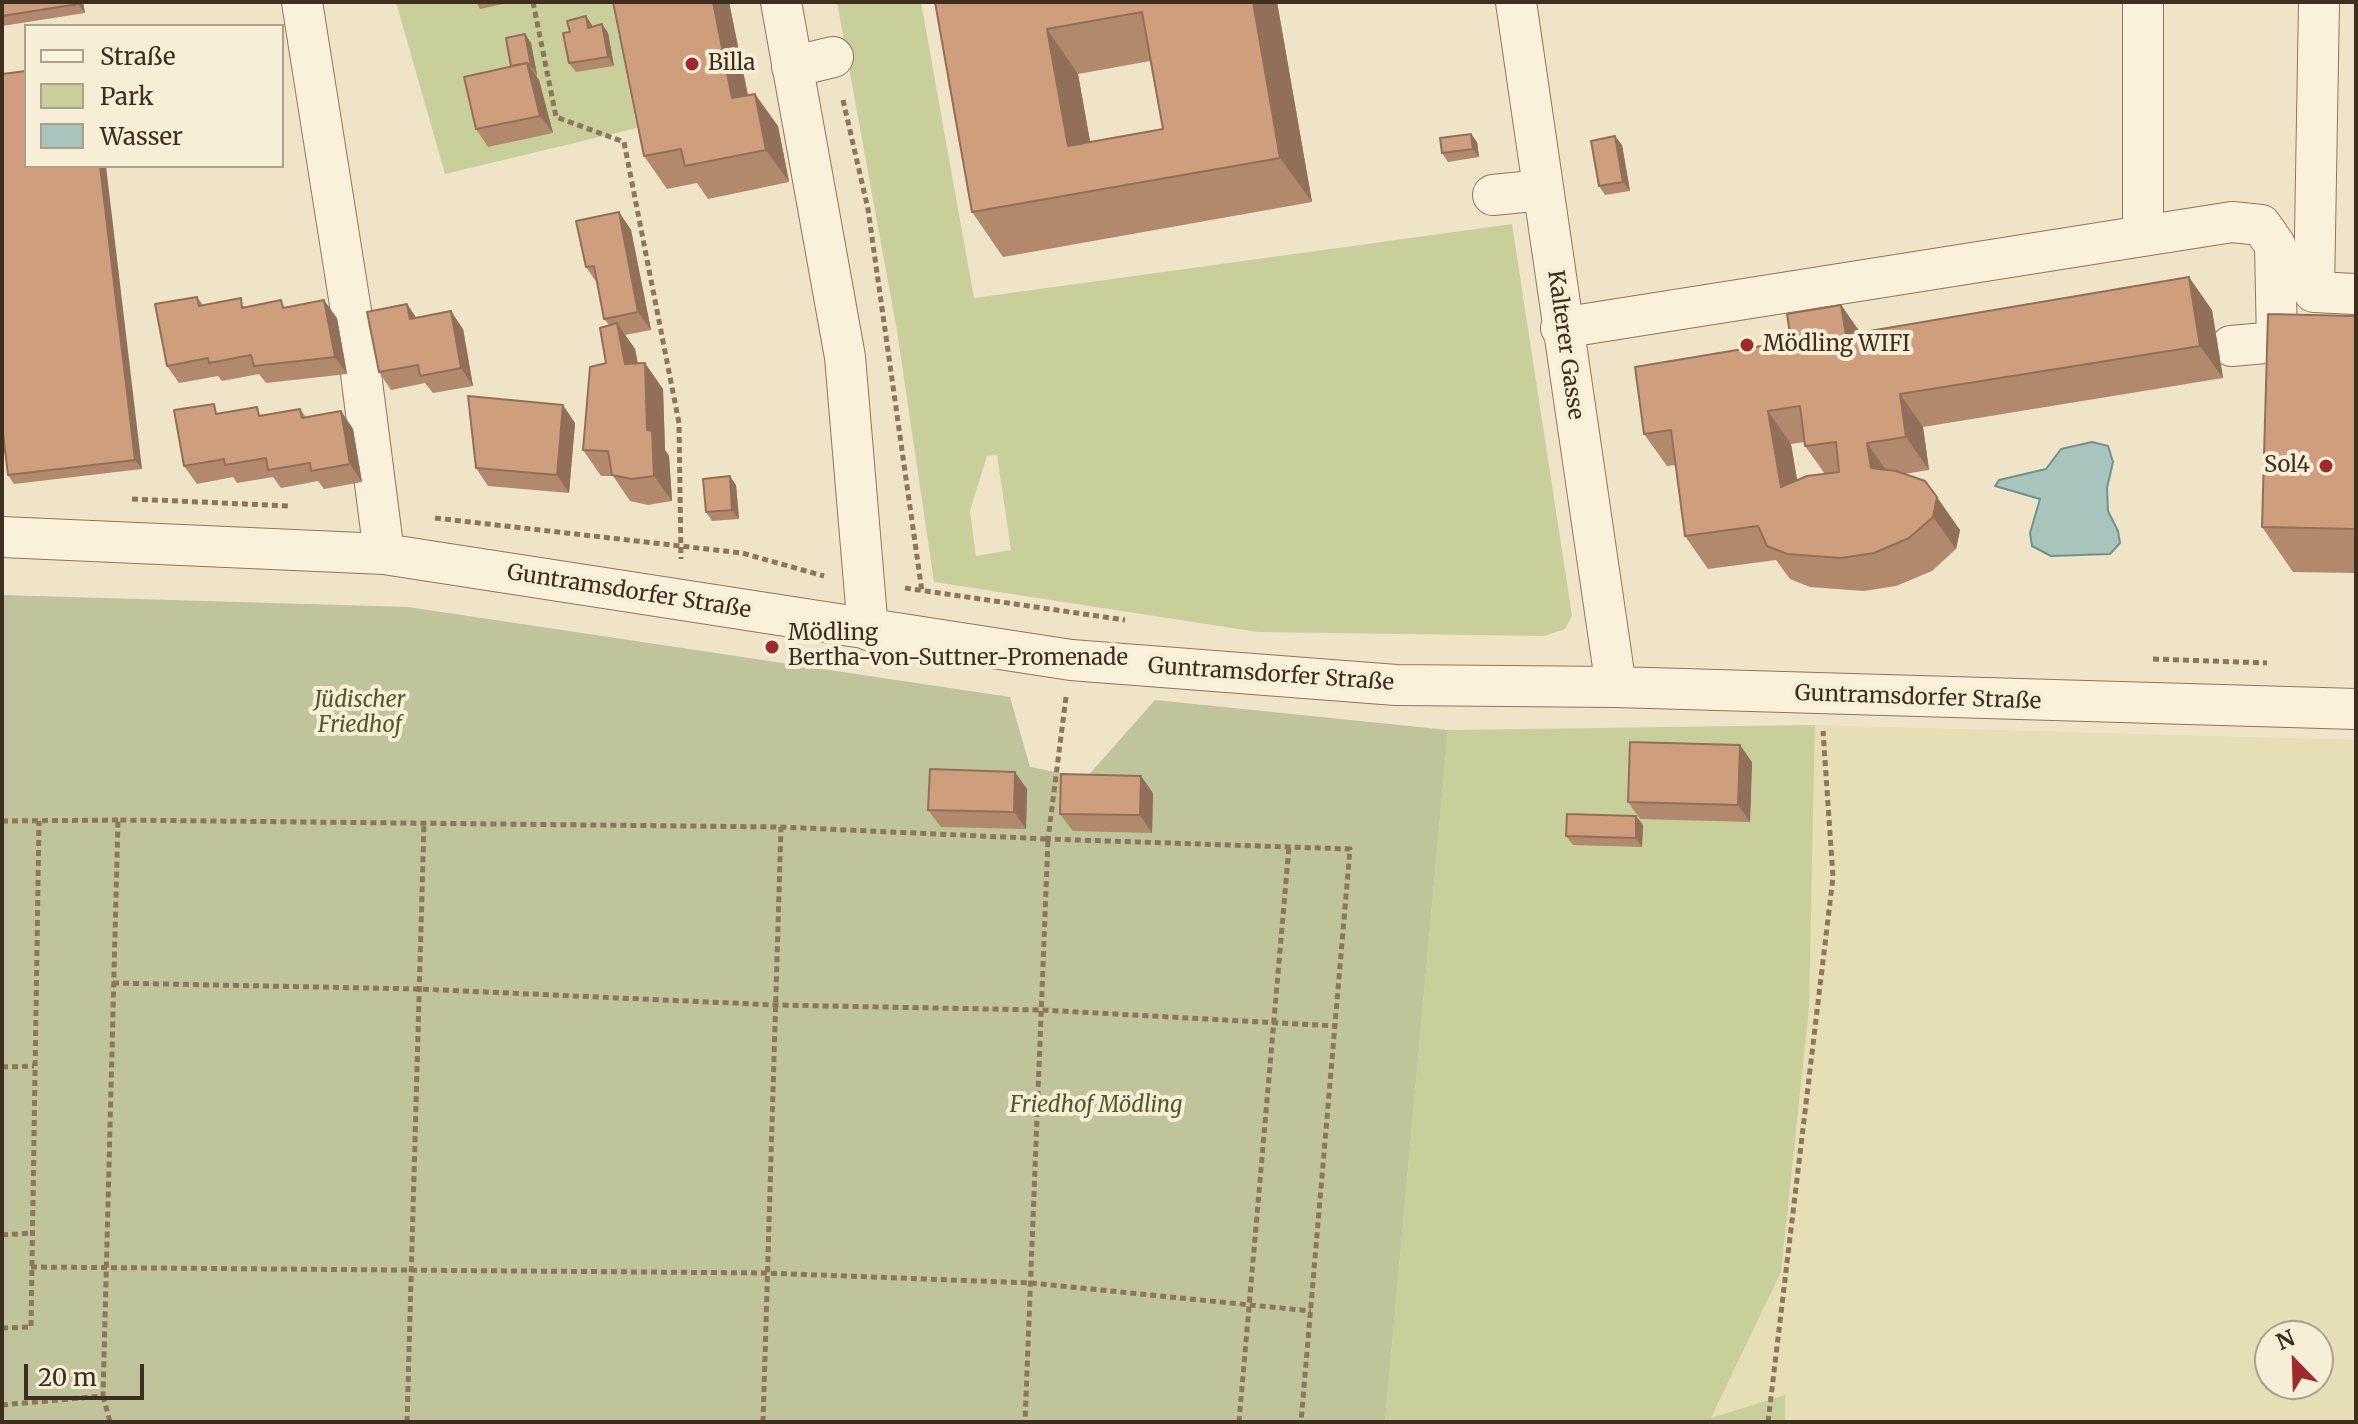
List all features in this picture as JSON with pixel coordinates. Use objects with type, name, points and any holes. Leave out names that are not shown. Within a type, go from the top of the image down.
[{"type":"street","points":[[302,2],[361,374],[384,554]]},
{"type":"street","points":[[781,2],[845,357],[868,630]]},
{"type":"street","name":"Kalterer Gasse","points":[[1516,2],[1561,328],[1616,687]]},
{"type":"street","points":[[2143,2],[2143,236]]},
{"type":"street","points":[[2319,2],[2314,292],[2356,294]]},
{"type":"street","points":[[792,67],[833,57]]},
{"type":"street","points":[[1493,195],[1543,190]]},
{"type":"street","points":[[1561,328],[2232,222],[2261,225],[2275,245],[2277,342],[2231,346]]},
{"type":"street","name":"Guntramsdorfer Straße","points":[[2,537],[384,554],[1071,660],[1396,685],[1616,687],[2356,709]]},
{"type":"path","points":[[533,2],[556,117],[624,142],[679,423],[681,600]]},
{"type":"path","points":[[130,499],[301,506]]},
{"type":"path","points":[[378,510],[742,553],[812,574],[1134,622]]},
{"type":"path","points":[[1025,1422],[1048,839],[1071,660]]},
{"type":"path","points":[[1768,1422],[1833,877],[1821,695]]},
{"type":"path","points":[[110,1422],[103,1396],[118,820]]},
{"type":"path","points":[[2,821],[781,827],[1350,849],[1301,1422]]},
{"type":"path","points":[[2,1328],[31,1327],[39,821]]},
{"type":"path","points":[[407,1422],[424,823]]},
{"type":"path","points":[[763,1422],[781,827]]},
{"type":"path","points":[[1239,1422],[1289,847]]},
{"type":"path","points":[[113,983],[419,989],[776,1005],[1042,1010],[1335,1026]]},
{"type":"path","points":[[2,1067],[34,1066]]},
{"type":"path","points":[[2,1235],[32,1233]]},
{"type":"path","points":[[31,1267],[767,1273],[1031,1283],[1311,1311]]},
{"type":"path","points":[[2,1405],[103,1396]]},
{"type":"shaded area","points":[[1815,725],[2356,740],[2356,1422],[1785,1422],[1785,1395],[1711,1419],[1781,1272],[1809,1008]]},
{"type":"green space","points":[[396,2],[612,2],[637,128],[445,174]]},
{"type":"green space","points":[[837,2],[921,2],[974,298],[1512,224],[1572,616],[1565,629],[1544,636],[1258,632],[934,582],[897,331]],"holes":[[[997,455],[1011,550],[976,556],[970,511],[987,456]]]},
{"type":"green space","name":"Friedhof Mödling","points":[[2,595],[408,607],[1010,697],[1030,767],[1086,778],[1155,700],[1448,730],[1385,1422],[2,1422]]},
{"type":"green space","points":[[1815,725],[1809,1008],[1781,1272],[1711,1418],[1785,1395],[1785,1422],[1385,1422],[1448,730]]},
{"type":"water","points":[[2092,442],[2108,446],[2113,462],[2107,488],[2108,511],[2120,543],[2110,554],[2051,556],[2032,546],[2030,533],[2040,499],[1995,486],[1999,480],[2046,469],[2061,449]]},
{"type":"building","points":[[2,2],[78,2],[78,4],[2,16]]},
{"type":"building","name":"Billa","points":[[613,2],[713,2],[732,98],[755,94],[766,150],[685,166],[681,149],[644,156]]},
{"type":"building","points":[[935,2],[1253,2],[1280,158],[972,212]],"holes":[[[1142,12],[1163,129],[1068,146],[1047,29]]]},
{"type":"building","points":[[586,16],[588,28],[602,24],[608,57],[569,63],[563,33],[570,32],[567,21]]},
{"type":"building","points":[[525,34],[531,66],[527,63],[511,66],[506,38]]},
{"type":"building","points":[[527,63],[540,116],[476,129],[464,77]]},
{"type":"building","points":[[24,71],[24,168],[100,168],[135,460],[8,475],[2,425],[2,74]]},
{"type":"building","points":[[1471,134],[1473,149],[1442,153],[1440,138]]},
{"type":"building","points":[[1615,136],[1623,182],[1599,186],[1591,141]]},
{"type":"building","points":[[619,212],[638,312],[604,319],[594,266],[586,267],[576,221]]},
{"type":"building","points":[[2189,277],[2200,346],[1900,394],[1906,437],[1867,443],[1871,468],[1896,471],[1925,481],[1937,497],[1933,517],[1909,538],[1874,553],[1841,558],[1787,554],[1767,546],[1758,526],[1685,536],[1671,430],[1644,434],[1635,367],[1791,341],[1787,314],[1841,305],[1846,335]],"holes":[[[1800,406],[1805,446],[1836,442],[1839,472],[1807,476],[1781,487],[1768,411]]]},
{"type":"building","points":[[197,297],[199,306],[241,298],[242,308],[281,300],[283,308],[324,300],[335,357],[254,366],[251,355],[209,363],[208,358],[167,366],[155,304]]},
{"type":"building","points":[[407,304],[410,319],[451,311],[461,368],[420,376],[418,365],[379,372],[367,312]]},
{"type":"building","points":[[2268,314],[2356,316],[2356,529],[2262,527]]},
{"type":"building","points":[[617,323],[625,364],[645,363],[647,430],[652,431],[654,476],[631,479],[612,475],[608,451],[583,450],[590,367],[606,363],[600,328]]},
{"type":"building","points":[[468,396],[563,405],[557,475],[476,468]]},
{"type":"building","points":[[214,404],[216,414],[257,407],[259,416],[300,409],[302,418],[341,411],[350,464],[311,471],[310,463],[268,470],[266,458],[225,465],[224,459],[184,466],[174,410]]},
{"type":"building","points":[[730,476],[732,510],[706,512],[703,479]]},
{"type":"building","points":[[1630,742],[1740,745],[1738,805],[1628,802]]},
{"type":"building","points":[[930,769],[1015,772],[1014,812],[928,810]]},
{"type":"building","points":[[1061,774],[1141,776],[1140,815],[1060,814]]},
{"type":"building","points":[[1567,814],[1636,816],[1636,838],[1566,836]]},
{"type":"place","name":"Billa","points":[[692,64]]},
{"type":"place","name":"Mödling WIFI","points":[[1747,345]]},
{"type":"place","name":"Sol4","points":[[2326,466]]},
{"type":"place","name":"Mödling Bertha-von-Suttner-Promenade","points":[[772,647]]},
{"type":"park label","name":"Jüdischer Friedhof","points":[[360,714]]}]
